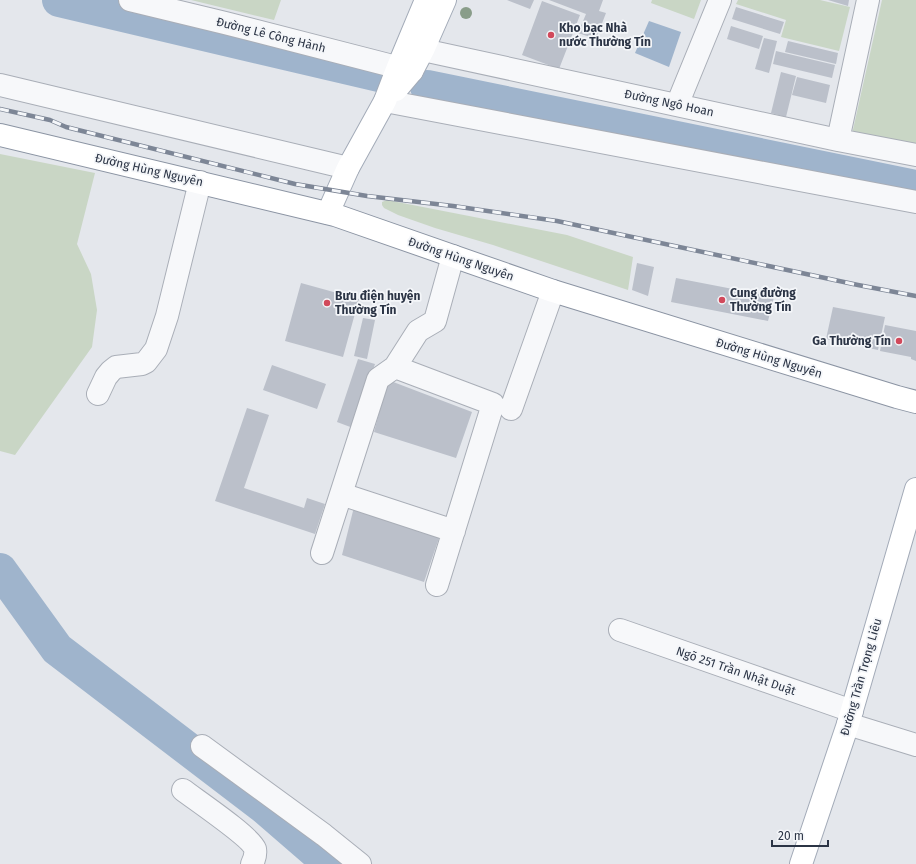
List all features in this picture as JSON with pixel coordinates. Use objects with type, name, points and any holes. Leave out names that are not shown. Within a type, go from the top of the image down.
[{"type":"main road","points":[[405,69],[426,0]]},
{"type":"main road","points":[[328,213],[348,168],[385,101],[405,69],[423,50],[445,0]]},
{"type":"main road","name":"Đường Hùng Nguyên","points":[[0,135],[328,213],[553,291],[889,395],[916,402]]},
{"type":"main road","name":"Đường Trần Trọng Liêu","points":[[802,864],[850,718],[916,489]]},
{"type":"street","name":"Đường Lê Công Hành","points":[[130,0],[405,69]]},
{"type":"street","points":[[677,105],[720,0]]},
{"type":"street","points":[[838,140],[868,0]]},
{"type":"street","name":"Đường Ngô Hoan","points":[[423,50],[838,140],[916,155]]},
{"type":"street","points":[[0,85],[348,168]]},
{"type":"street","points":[[385,101],[916,202]]},
{"type":"street","points":[[98,394],[106,377],[111,371],[116,368],[142,364],[146,362],[156,349],[167,316],[200,182]]},
{"type":"street","points":[[322,553],[378,379],[394,367],[418,331],[435,321],[453,256]]},
{"type":"street","points":[[511,409],[553,291]]},
{"type":"street","points":[[394,367],[493,404],[437,585]]},
{"type":"street","points":[[341,494],[454,531]]},
{"type":"street","name":"Ngõ 251 Trần Nhật Duật","points":[[620,630],[850,718],[916,745]]},
{"type":"street","points":[[202,746],[324,835],[360,864]]},
{"type":"street","points":[[183,790],[242,834],[252,844],[255,850],[252,864]]},
{"type":"green space","points":[[191,0],[281,0],[274,20]]},
{"type":"green space","points":[[652,0],[701,0],[694,19],[651,3]]},
{"type":"green space","points":[[738,0],[820,0],[850,7],[839,51],[781,37],[786,20],[736,4]]},
{"type":"green space","points":[[882,0],[916,0],[916,145],[852,134]]},
{"type":"green space","points":[[0,154],[95,173],[77,244],[91,274],[97,310],[92,347],[15,455],[0,451]]},
{"type":"green space","points":[[387,200],[567,235],[633,257],[628,290],[398,215],[384,208],[382,202]]},
{"type":"water","points":[[649,21],[681,32],[669,67],[635,53]]},
{"type":"building","points":[[507,0],[534,0],[530,9]]},
{"type":"building","points":[[549,0],[603,0],[599,11],[606,13],[596,39],[578,33],[586,14]]},
{"type":"building","points":[[828,0],[849,0],[848,6]]},
{"type":"building","name":"Kho bạc Nhà nước Thường Tín","points":[[542,1],[580,15],[559,69],[522,55]]},
{"type":"building","points":[[736,7],[784,22],[780,34],[732,19]]},
{"type":"building","points":[[731,26],[763,36],[759,49],[727,39]]},
{"type":"building","points":[[764,38],[777,41],[769,73],[755,69]]},
{"type":"building","points":[[788,41],[838,53],[836,64],[785,52]]},
{"type":"building","points":[[776,51],[835,65],[832,78],[773,64]]},
{"type":"building","points":[[781,72],[796,76],[786,117],[771,113]]},
{"type":"building","points":[[797,77],[830,85],[826,103],[792,95]]},
{"type":"building","points":[[637,263],[654,267],[648,296],[632,290]]},
{"type":"building","name":"Cung đường Thường Tín","points":[[676,278],[774,297],[768,321],[671,302]]},
{"type":"building","points":[[301,283],[359,299],[343,357],[285,341]]},
{"type":"building","points":[[833,307],[885,317],[878,350],[826,339]]},
{"type":"building","points":[[363,318],[375,320],[367,359],[354,356]]},
{"type":"building","name":"Ga Thường Tín","points":[[885,325],[916,331],[916,361],[911,359],[911,357],[880,351]]},
{"type":"building","points":[[358,359],[375,364],[353,428],[337,422]]},
{"type":"building","points":[[272,365],[326,384],[317,409],[263,390]]},
{"type":"building","points":[[388,380],[472,412],[456,458],[374,432]]},
{"type":"building","points":[[247,408],[269,415],[244,488],[304,508],[307,498],[325,504],[315,534],[215,501]]},
{"type":"building","points":[[355,503],[440,535],[424,582],[342,555]]},
{"type":"waterway","points":[[59,0],[383,76]]},
{"type":"waterway","points":[[427,87],[916,187]]},
{"type":"waterway","points":[[0,570],[57,649],[264,807],[330,864]]},
{"type":"railway","points":[[0,109],[50,120],[66,127],[295,184],[367,196],[453,206],[557,221],[916,296]]},
{"type":"place","name":"Kho bạc Nhà nước Thường Tín","points":[[551,35]]},
{"type":"place","name":"Cung đường Thường Tín","points":[[722,300]]},
{"type":"place","name":"Bưu điện huyện Thường Tín","points":[[327,303]]},
{"type":"place","name":"Ga Thường Tín","points":[[899,341]]}]
